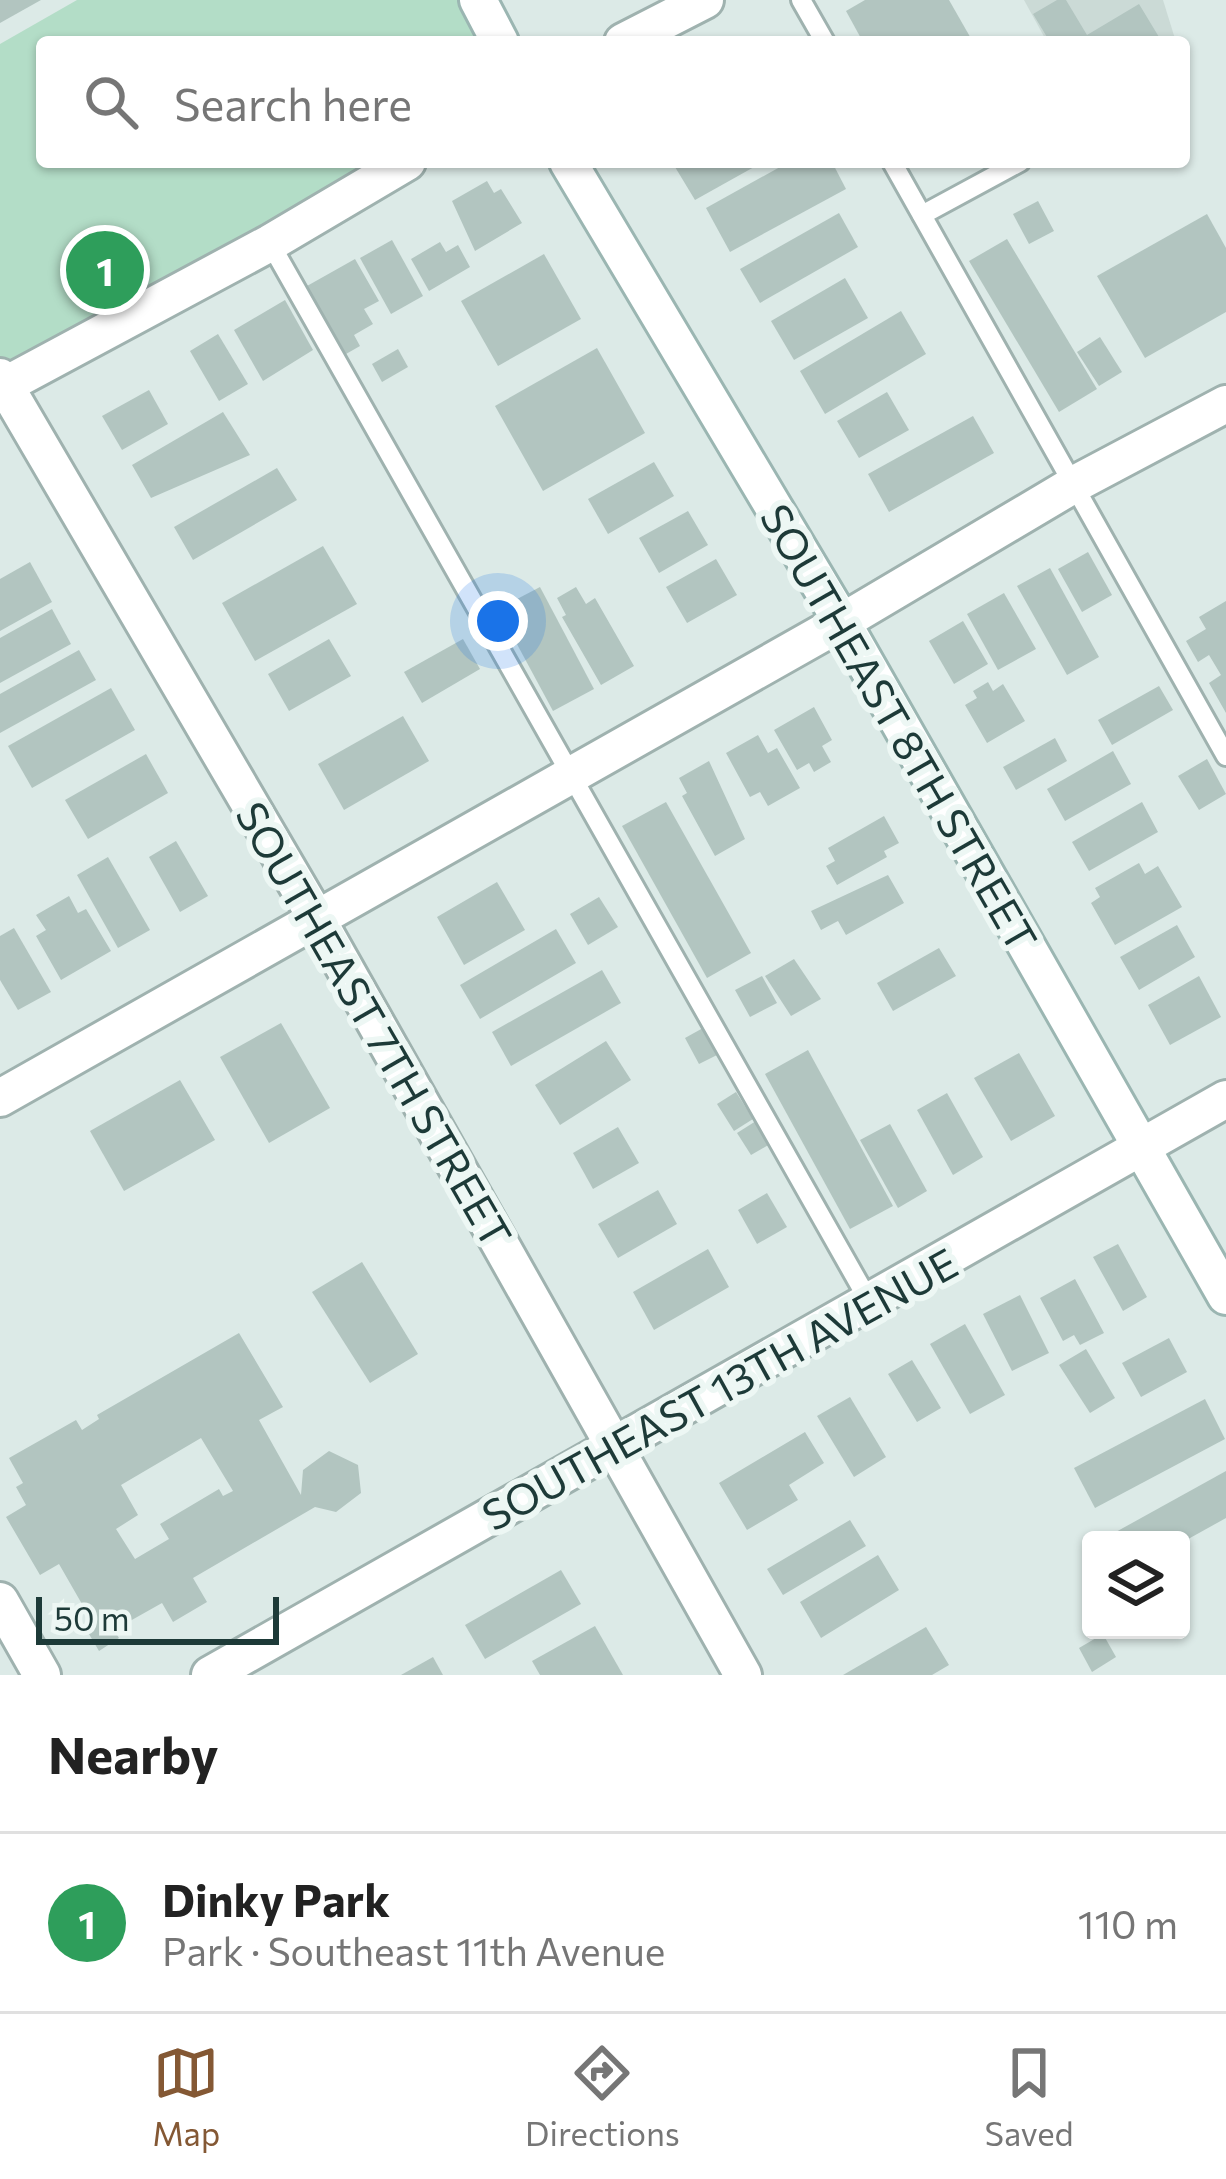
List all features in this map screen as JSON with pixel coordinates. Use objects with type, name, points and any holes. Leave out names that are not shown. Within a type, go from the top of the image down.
[{"type":"street","points":[[478,0],[497,36]]},
{"type":"street","points":[[635,36],[705,0]]},
{"type":"street","points":[[2,383],[270,243],[397,168]]},
{"type":"street","name":"SOUTHEAST 8TH STREET","points":[[572,168],[842,622],[1226,1296]]},
{"type":"street","name":"SOUTHEAST 7TH STREET","points":[[2,383],[316,919],[743,1675]]},
{"type":"street","points":[[0,1098],[842,622],[1073,485],[1226,404]]},
{"type":"street","name":"SOUTHEAST 13TH AVENUE","points":[[210,1675],[1226,1099]]},
{"type":"street","points":[[0,1601],[42,1675]]},
{"type":"lane","points":[[801,0],[822,36]]},
{"type":"lane","points":[[895,168],[1226,756]]},
{"type":"lane","points":[[922,215],[1009,168]]},
{"type":"lane","points":[[270,243],[869,1303]]},
{"type":"shaded area","points":[[1024,0],[1163,0],[1174,36],[1044,36]]},
{"type":"green space","points":[[77,0],[477,0],[497,36],[36,36],[36,168],[391,168],[0,377],[0,44]]},
{"type":"building","points":[[0,0],[41,0],[0,23]]},
{"type":"building","points":[[865,0],[949,0],[970,36],[860,36],[846,11]]},
{"type":"building","points":[[1066,0],[1087,35],[1139,4],[1158,36],[1046,36],[1033,14]]},
{"type":"building","points":[[676,168],[752,168],[695,200]]},
{"type":"building","points":[[778,168],[835,168],[846,189],[730,252],[706,208]]},
{"type":"building","points":[[487,181],[494,193],[501,189],[522,223],[475,251],[452,201]]},
{"type":"building","points":[[1038,201],[1054,231],[1029,244],[1013,214]]},
{"type":"building","points":[[839,213],[858,247],[760,303],[740,269]]},
{"type":"building","points":[[1207,214],[1226,248],[1226,312],[1145,358],[1097,276]]},
{"type":"building","points":[[1007,239],[1097,389],[1059,412],[969,261]]},
{"type":"building","points":[[392,240],[423,296],[391,314],[360,258]]},
{"type":"building","points":[[440,242],[446,252],[458,245],[470,267],[429,291],[411,259]]},
{"type":"building","points":[[544,254],[581,319],[498,366],[461,301]]},
{"type":"building","points":[[355,259],[379,301],[364,309],[373,324],[354,335],[360,346],[346,354],[307,286]]},
{"type":"building","points":[[845,278],[868,318],[794,360],[771,321]]},
{"type":"building","points":[[285,300],[313,350],[263,381],[234,330]]},
{"type":"building","points":[[901,311],[926,354],[825,414],[800,371]]},
{"type":"building","points":[[218,334],[248,384],[219,401],[190,351]]},
{"type":"building","points":[[1100,337],[1122,372],[1099,386],[1077,352]]},
{"type":"building","points":[[597,348],[645,433],[543,491],[495,406]]},
{"type":"building","points":[[398,349],[408,367],[382,382],[372,364]]},
{"type":"building","points":[[149,390],[168,424],[122,450],[102,416]]},
{"type":"building","points":[[887,392],[909,430],[859,458],[837,421]]},
{"type":"building","points":[[223,412],[250,455],[151,498],[132,465]]},
{"type":"building","points":[[973,416],[994,453],[889,512],[868,474]]},
{"type":"building","points":[[654,462],[674,496],[608,534],[588,499]]},
{"type":"building","points":[[277,468],[297,500],[193,560],[174,527]]},
{"type":"building","points":[[688,511],[708,545],[659,573],[639,538]]},
{"type":"building","points":[[323,546],[357,604],[255,661],[222,603]]},
{"type":"building","points":[[1088,552],[1112,595],[1082,612],[1058,569]]},
{"type":"building","points":[[716,559],[737,595],[687,623],[666,587]]},
{"type":"building","points":[[30,562],[52,602],[0,631],[0,579]]},
{"type":"building","points":[[1050,568],[1099,657],[1067,675],[1017,586]]},
{"type":"building","points":[[540,587],[594,689],[553,711],[498,609]]},
{"type":"building","points":[[576,587],[586,604],[595,598],[634,666],[601,685],[562,617],[566,615],[557,598]]},
{"type":"building","points":[[1004,593],[1036,649],[998,670],[967,614]]},
{"type":"building","points":[[1226,601],[1226,713],[1209,683],[1221,675],[1209,655],[1198,662],[1186,641],[1206,629],[1199,617]]},
{"type":"building","points":[[52,609],[71,644],[0,683],[0,638]]},
{"type":"building","points":[[963,621],[988,664],[954,684],[929,641]]},
{"type":"building","points":[[329,639],[351,676],[289,711],[268,674]]},
{"type":"building","points":[[463,639],[480,669],[422,703],[404,672]]},
{"type":"building","points":[[79,650],[96,680],[0,733],[0,694]]},
{"type":"building","points":[[988,682],[993,691],[1003,684],[1025,721],[987,743],[965,705],[977,698],[973,691]]},
{"type":"building","points":[[1159,686],[1173,710],[1112,745],[1098,720]]},
{"type":"building","points":[[111,688],[135,730],[32,788],[8,746]]},
{"type":"building","points":[[814,707],[832,740],[822,746],[831,762],[814,772],[809,763],[797,770],[774,730]]},
{"type":"building","points":[[403,716],[429,761],[344,810],[318,764]]},
{"type":"building","points":[[758,735],[768,753],[777,748],[800,788],[768,806],[760,792],[750,797],[726,753]]},
{"type":"building","points":[[1055,738],[1067,761],[1016,790],[1003,767]]},
{"type":"building","points":[[1113,751],[1131,784],[1065,821],[1047,789]]},
{"type":"building","points":[[146,754],[168,793],[88,839],[65,800]]},
{"type":"building","points":[[1207,759],[1226,794],[1199,810],[1178,776]]},
{"type":"building","points":[[709,761],[745,839],[715,856],[682,796],[687,793],[679,778]]},
{"type":"building","points":[[666,802],[751,953],[707,978],[622,826]]},
{"type":"building","points":[[1142,802],[1158,832],[1089,871],[1072,842]]},
{"type":"building","points":[[884,816],[899,843],[884,851],[887,857],[837,885],[826,866],[835,861],[828,848]]},
{"type":"building","points":[[176,841],[208,896],[180,912],[149,857]]},
{"type":"building","points":[[108,857],[150,930],[118,948],[77,875]]},
{"type":"building","points":[[1139,863],[1145,874],[1158,866],[1182,907],[1115,945],[1091,903],[1100,897],[1095,888]]},
{"type":"building","points":[[888,875],[904,903],[846,935],[838,921],[821,930],[811,911]]},
{"type":"building","points":[[497,882],[525,930],[464,965],[437,917]]},
{"type":"building","points":[[69,896],[78,913],[86,909],[111,951],[61,980],[36,936],[46,930],[36,915]]},
{"type":"building","points":[[599,897],[618,927],[588,945],[570,914]]},
{"type":"building","points":[[1177,925],[1195,957],[1139,990],[1120,957]]},
{"type":"building","points":[[14,928],[51,992],[18,1010],[0,980],[0,936]]},
{"type":"building","points":[[556,929],[576,963],[480,1019],[460,985]]},
{"type":"building","points":[[939,948],[956,976],[893,1011],[877,983]]},
{"type":"building","points":[[794,959],[821,999],[791,1016],[765,976]]},
{"type":"building","points":[[602,970],[621,1003],[511,1066],[492,1032]]},
{"type":"building","points":[[762,976],[777,1003],[750,1017],[735,990]]},
{"type":"building","points":[[1199,976],[1221,1017],[1170,1045],[1148,1005]]},
{"type":"building","points":[[281,1023],[330,1108],[269,1143],[220,1057]]},
{"type":"building","points":[[703,1028],[717,1055],[699,1064],[685,1038]]},
{"type":"building","points":[[606,1041],[631,1080],[560,1125],[535,1085]]},
{"type":"building","points":[[808,1050],[893,1206],[850,1229],[765,1074]]},
{"type":"building","points":[[1019,1053],[1055,1116],[1011,1141],[974,1078]]},
{"type":"building","points":[[180,1080],[215,1140],[124,1191],[90,1131]]},
{"type":"building","points":[[736,1092],[753,1119],[734,1131],[717,1104]]},
{"type":"building","points":[[947,1093],[983,1157],[953,1175],[917,1110]]},
{"type":"building","points":[[756,1121],[770,1144],[751,1155],[737,1133]]},
{"type":"building","points":[[890,1124],[927,1191],[898,1208],[860,1140]]},
{"type":"building","points":[[618,1127],[639,1163],[593,1189],[573,1153]]},
{"type":"building","points":[[658,1190],[677,1224],[618,1258],[598,1224]]},
{"type":"building","points":[[767,1193],[787,1227],[757,1244],[738,1210]]},
{"type":"building","points":[[1118,1244],[1147,1297],[1123,1311],[1093,1257]]},
{"type":"building","points":[[708,1249],[729,1287],[654,1330],[633,1292]]},
{"type":"building","points":[[362,1262],[418,1354],[370,1383],[312,1292]]},
{"type":"building","points":[[1075,1279],[1104,1333],[1080,1345],[1074,1335],[1063,1341],[1040,1298]]},
{"type":"building","points":[[1020,1295],[1049,1353],[1012,1371],[983,1314]]},
{"type":"building","points":[[965,1324],[1005,1395],[970,1414],[930,1344]]},
{"type":"building","points":[[239,1333],[283,1407],[259,1420],[301,1495],[303,1470],[329,1451],[358,1465],[361,1493],[336,1512],[315,1507],[193,1578],[207,1602],[173,1622],[162,1603],[114,1630],[119,1638],[99,1651],[86,1629],[94,1625],[59,1564],[40,1575],[6,1517],[26,1505],[16,1487],[23,1483],[9,1458],[76,1420],[82,1430],[99,1419],[97,1415]],"holes":[[[201,1438],[233,1491],[223,1496],[219,1489],[160,1524],[169,1539],[135,1559],[116,1529],[138,1515],[121,1485]]]},
{"type":"building","points":[[1169,1338],[1187,1372],[1141,1397],[1122,1363]]},
{"type":"building","points":[[1086,1349],[1115,1398],[1090,1413],[1059,1365]]},
{"type":"building","points":[[912,1360],[941,1408],[917,1422],[888,1374]]},
{"type":"building","points":[[850,1397],[886,1457],[854,1477],[817,1416]]},
{"type":"building","points":[[1205,1399],[1225,1439],[1095,1508],[1074,1468]]},
{"type":"building","points":[[805,1432],[824,1463],[789,1485],[798,1500],[747,1530],[719,1483]]},
{"type":"building","points":[[1226,1471],[1226,1518],[1190,1538],[1190,1531],[1118,1531]]},
{"type":"building","points":[[850,1520],[866,1546],[783,1595],[767,1569]]},
{"type":"building","points":[[878,1555],[899,1590],[821,1638],[800,1602]]},
{"type":"building","points":[[561,1570],[581,1604],[485,1659],[465,1625]]},
{"type":"building","points":[[595,1626],[623,1675],[540,1675],[532,1661]]},
{"type":"building","points":[[926,1627],[949,1665],[932,1675],[843,1675]]},
{"type":"building","points":[[1094,1639],[1106,1639],[1116,1657],[1092,1672],[1079,1648]]},
{"type":"building","points":[[433,1657],[443,1675],[401,1675]]},
{"type":"place","name":"Dinky Park","points":[[105,270]]}]
